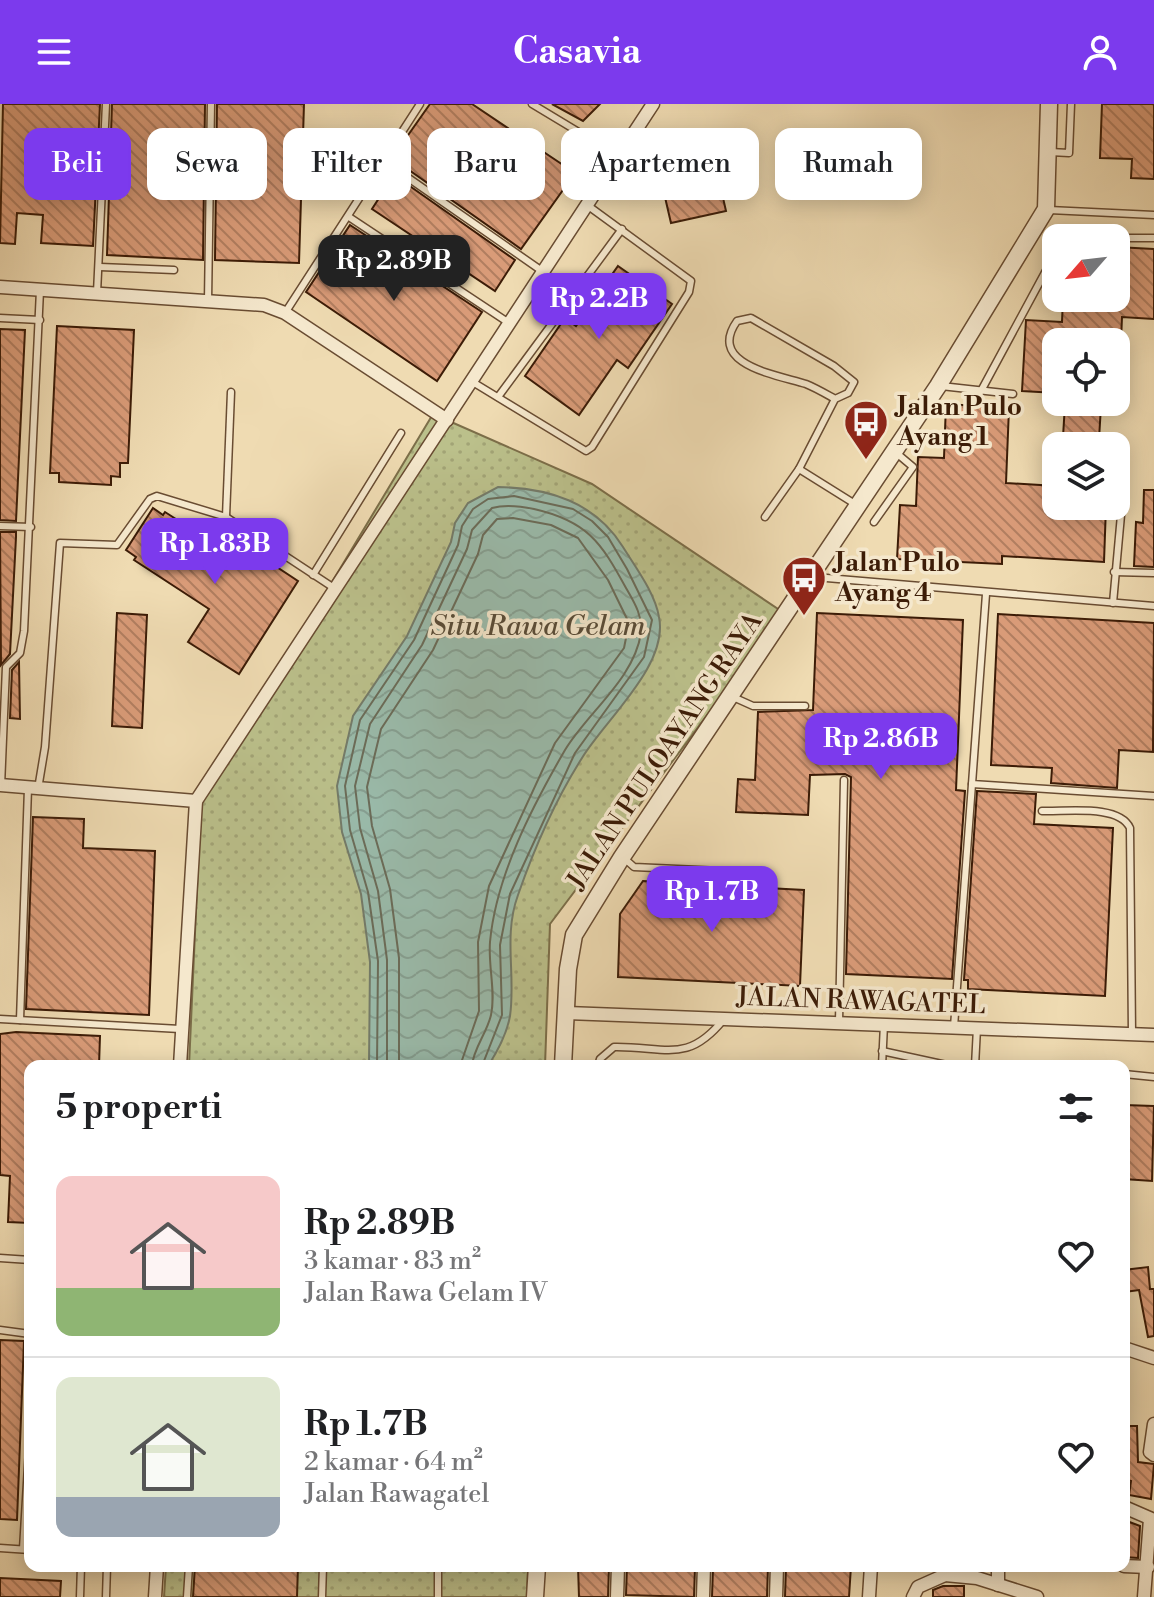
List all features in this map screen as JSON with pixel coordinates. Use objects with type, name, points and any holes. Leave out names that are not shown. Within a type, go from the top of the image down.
[{"type":"street","points":[[638,128],[653,104]]},
{"type":"street","points":[[1046,209],[1048,104]]},
{"type":"street","points":[[180,1060],[196,801],[590,200]]},
{"type":"street","name":"JALAN PULOAYANG RAYA","points":[[563,1060],[574,935],[622,857],[938,386],[1046,209]]},
{"type":"street","points":[[0,287],[264,305],[285,313],[447,420]]},
{"type":"street","points":[[0,786],[196,801]]},
{"type":"street","name":"JALAN RAWAGATEL","points":[[567,1013],[1154,1035]]},
{"type":"street","points":[[1130,1350],[1154,1358]]},
{"type":"street","points":[[1153,1454],[1154,1424]]},
{"type":"street","points":[[1130,1510],[1152,1519],[1144,1597]]},
{"type":"street","points":[[1130,1566],[1148,1567]]},
{"type":"street","points":[[155,1597],[157,1572]]},
{"type":"street","points":[[535,1597],[537,1572]]},
{"type":"street","points":[[617,1597],[618,1572]]},
{"type":"street","points":[[703,1597],[704,1572]]},
{"type":"street","points":[[776,1597],[777,1572]]},
{"type":"street","points":[[869,1597],[871,1572]]},
{"type":"street","points":[[915,1596],[918,1587],[943,1572]]},
{"type":"street","points":[[949,1572],[1037,1597]]},
{"type":"street","points":[[998,1572],[998,1585]]},
{"type":"lane","points":[[97,293],[106,104]]},
{"type":"lane","points":[[208,301],[211,104]]},
{"type":"lane","points":[[405,128],[420,104]]},
{"type":"lane","points":[[532,104],[572,128]]},
{"type":"lane","points":[[1047,152],[1069,153],[1071,104]]},
{"type":"lane","points":[[411,180],[542,272]]},
{"type":"lane","points":[[285,313],[360,200]]},
{"type":"lane","points":[[471,381],[586,451],[592,447],[689,292],[691,281],[587,205]]},
{"type":"lane","points":[[1046,209],[1154,215]]},
{"type":"lane","points":[[349,217],[509,323]]},
{"type":"lane","points":[[498,397],[622,229]]},
{"type":"lane","points":[[1130,238],[1154,238]]},
{"type":"lane","points":[[100,267],[174,270]]},
{"type":"lane","points":[[981,391],[1042,278]]},
{"type":"lane","points":[[0,786],[7,664],[22,648],[31,527],[40,290]]},
{"type":"lane","points":[[0,318],[40,320]]},
{"type":"lane","points":[[765,517],[799,469],[835,399],[848,393],[854,382],[751,318],[737,321],[730,331],[736,360],[768,375],[809,385],[835,399]]},
{"type":"lane","points":[[938,386],[1013,394]]},
{"type":"lane","points":[[226,517],[231,392]]},
{"type":"lane","points":[[313,575],[401,433]]},
{"type":"lane","points":[[874,522],[913,467],[894,451]]},
{"type":"lane","points":[[799,469],[858,506]]},
{"type":"lane","points":[[20,1020],[33,789],[45,747],[57,546],[64,542],[117,545],[150,499],[157,496],[226,517],[334,588]]},
{"type":"lane","points":[[1113,603],[1120,520]]},
{"type":"lane","points":[[0,526],[31,527]]},
{"type":"lane","points":[[1114,572],[1154,573]]},
{"type":"lane","points":[[811,577],[1154,606]]},
{"type":"lane","points":[[954,1027],[986,594]]},
{"type":"lane","points":[[730,695],[753,706],[805,706]]},
{"type":"lane","points":[[839,1022],[844,780]]},
{"type":"lane","points":[[972,784],[1154,796]]},
{"type":"lane","points":[[1042,811],[1115,814],[1127,821],[1130,828],[1132,1034]]},
{"type":"lane","points":[[622,857],[634,867],[765,873]]},
{"type":"lane","points":[[600,1060],[614,1047],[682,1052],[709,1037],[726,1017]]},
{"type":"lane","points":[[0,1019],[180,1029]]},
{"type":"lane","points":[[882,1060],[884,1024]]},
{"type":"lane","points":[[975,1060],[977,1028]]},
{"type":"lane","points":[[882,1051],[923,1060]]},
{"type":"lane","points":[[1130,1075],[1154,1077]]},
{"type":"lane","points":[[0,1258],[24,1260]]},
{"type":"lane","points":[[0,1330],[24,1333]]},
{"type":"lane","points":[[0,1548],[24,1550]]},
{"type":"lane","points":[[80,1597],[81,1572]]},
{"type":"lane","points":[[106,1597],[107,1572]]},
{"type":"lane","points":[[187,1597],[189,1572]]},
{"type":"lane","points":[[322,1597],[323,1572]]},
{"type":"lane","points":[[438,1572],[438,1597]]},
{"type":"green space","points":[[433,414],[592,484],[784,613],[550,924],[545,1060],[189,1060],[201,800]]},
{"type":"green space","points":[[166,1572],[528,1572],[527,1597],[164,1597]]},
{"type":"water","name":"Situ Rawa Gelam","points":[[498,487],[535,490],[569,500],[585,509],[612,532],[649,590],[657,608],[660,635],[645,673],[572,774],[531,860],[511,925],[510,1016],[491,1060],[369,1060],[370,962],[361,894],[342,832],[337,786],[353,716],[407,636],[451,542],[455,523],[468,503]]},
{"type":"building","points":[[3,104],[100,104],[99,128],[24,128],[24,200],[95,200],[93,246],[41,243],[43,215],[17,213],[15,244],[0,243]]},
{"type":"building","points":[[112,104],[205,104],[205,128],[147,128],[147,200],[204,200],[203,260],[107,255],[109,200],[131,200],[131,128],[111,128]]},
{"type":"building","points":[[217,104],[304,104],[303,128],[283,128],[283,200],[301,200],[299,263],[215,260],[216,200],[267,200],[267,128],[217,128]]},
{"type":"building","points":[[430,104],[472,104],[508,128],[427,128],[427,183],[411,171],[411,131]]},
{"type":"building","points":[[552,104],[600,104],[583,121]]},
{"type":"building","points":[[1102,104],[1154,104],[1154,179],[1131,178],[1132,159],[1100,158]]},
{"type":"building","points":[[545,153],[561,164],[561,193],[521,249],[452,200],[545,200]]},
{"type":"building","points":[[411,187],[515,260],[495,291],[372,209],[378,200],[411,200]]},
{"type":"building","points":[[666,200],[723,200],[726,211],[671,223]]},
{"type":"building","points":[[350,225],[482,312],[437,381],[306,292]]},
{"type":"building","points":[[1130,248],[1154,249],[1154,319],[1122,317],[1122,328],[1042,328],[1042,392],[1022,391],[1026,320],[1062,322],[1062,312],[1130,312]]},
{"type":"building","points":[[618,266],[672,304],[628,368],[617,360],[579,415],[525,376],[565,318],[576,326]]},
{"type":"building","points":[[57,326],[134,330],[128,463],[120,463],[120,477],[111,476],[111,485],[59,482],[59,473],[50,473]]},
{"type":"building","points":[[0,329],[25,330],[16,521],[0,520]]},
{"type":"building","points":[[946,404],[1009,408],[1006,483],[1042,485],[1042,520],[1106,520],[1104,562],[1002,556],[1002,564],[897,559],[900,505],[916,506],[918,457],[944,458]]},
{"type":"building","points":[[1064,416],[1100,416],[1099,432],[1063,432]]},
{"type":"building","points":[[1144,490],[1154,490],[1154,567],[1134,566],[1136,522],[1143,523]]},
{"type":"building","points":[[153,508],[163,515],[165,512],[240,560],[248,548],[298,581],[239,674],[188,642],[209,609],[134,560],[136,557],[126,550]]},
{"type":"building","points":[[0,532],[16,532],[10,654],[1,665]]},
{"type":"building","points":[[117,613],[147,615],[142,728],[112,726]]},
{"type":"building","points":[[817,613],[963,620],[956,790],[965,791],[952,979],[846,974],[851,777],[845,774],[810,775],[808,815],[736,812],[738,779],[755,780],[758,712],[813,710]]},
{"type":"building","points":[[998,614],[1154,623],[1153,752],[1119,750],[1117,788],[1051,783],[1052,768],[991,765]]},
{"type":"building","points":[[19,662],[20,719],[10,718],[12,670]]},
{"type":"building","points":[[977,791],[1036,794],[1034,824],[1113,828],[1105,996],[968,989],[968,980],[964,980]]},
{"type":"building","points":[[33,817],[84,819],[83,848],[155,851],[149,1015],[26,1009]]},
{"type":"building","points":[[643,881],[804,890],[800,986],[618,977],[620,914]]},
{"type":"building","points":[[0,1034],[100,1036],[99,1060],[24,1060],[24,1223],[8,1222],[10,1176],[0,1175]]},
{"type":"building","points":[[1130,1105],[1154,1106],[1152,1181],[1130,1179]]},
{"type":"building","points":[[1148,1267],[1150,1289],[1154,1289],[1154,1336],[1148,1337],[1139,1290],[1130,1291],[1130,1269]]},
{"type":"building","points":[[0,1340],[24,1341],[17,1520],[0,1519]]},
{"type":"building","points":[[1130,1426],[1137,1426],[1138,1462],[1154,1464],[1151,1499],[1130,1495]]},
{"type":"building","points":[[1130,1522],[1140,1526],[1138,1558],[1130,1557]]},
{"type":"building","points":[[195,1572],[298,1572],[297,1597],[193,1597]]},
{"type":"building","points":[[578,1572],[609,1572],[608,1597],[579,1597]]},
{"type":"building","points":[[627,1572],[695,1572],[694,1597],[626,1595]]},
{"type":"building","points":[[713,1572],[768,1572],[767,1597],[712,1597]]},
{"type":"building","points":[[786,1572],[851,1572],[849,1597],[785,1597]]},
{"type":"building","points":[[0,1578],[61,1581],[60,1597],[0,1597]]},
{"type":"building","points":[[943,1586],[964,1586],[964,1597],[933,1597],[933,1590]]},
{"type":"place","name":"Jalan Pulo Ayang 1","points":[[866,461]]},
{"type":"place","name":"Jalan Pulo Ayang 4","points":[[804,617]]}]
